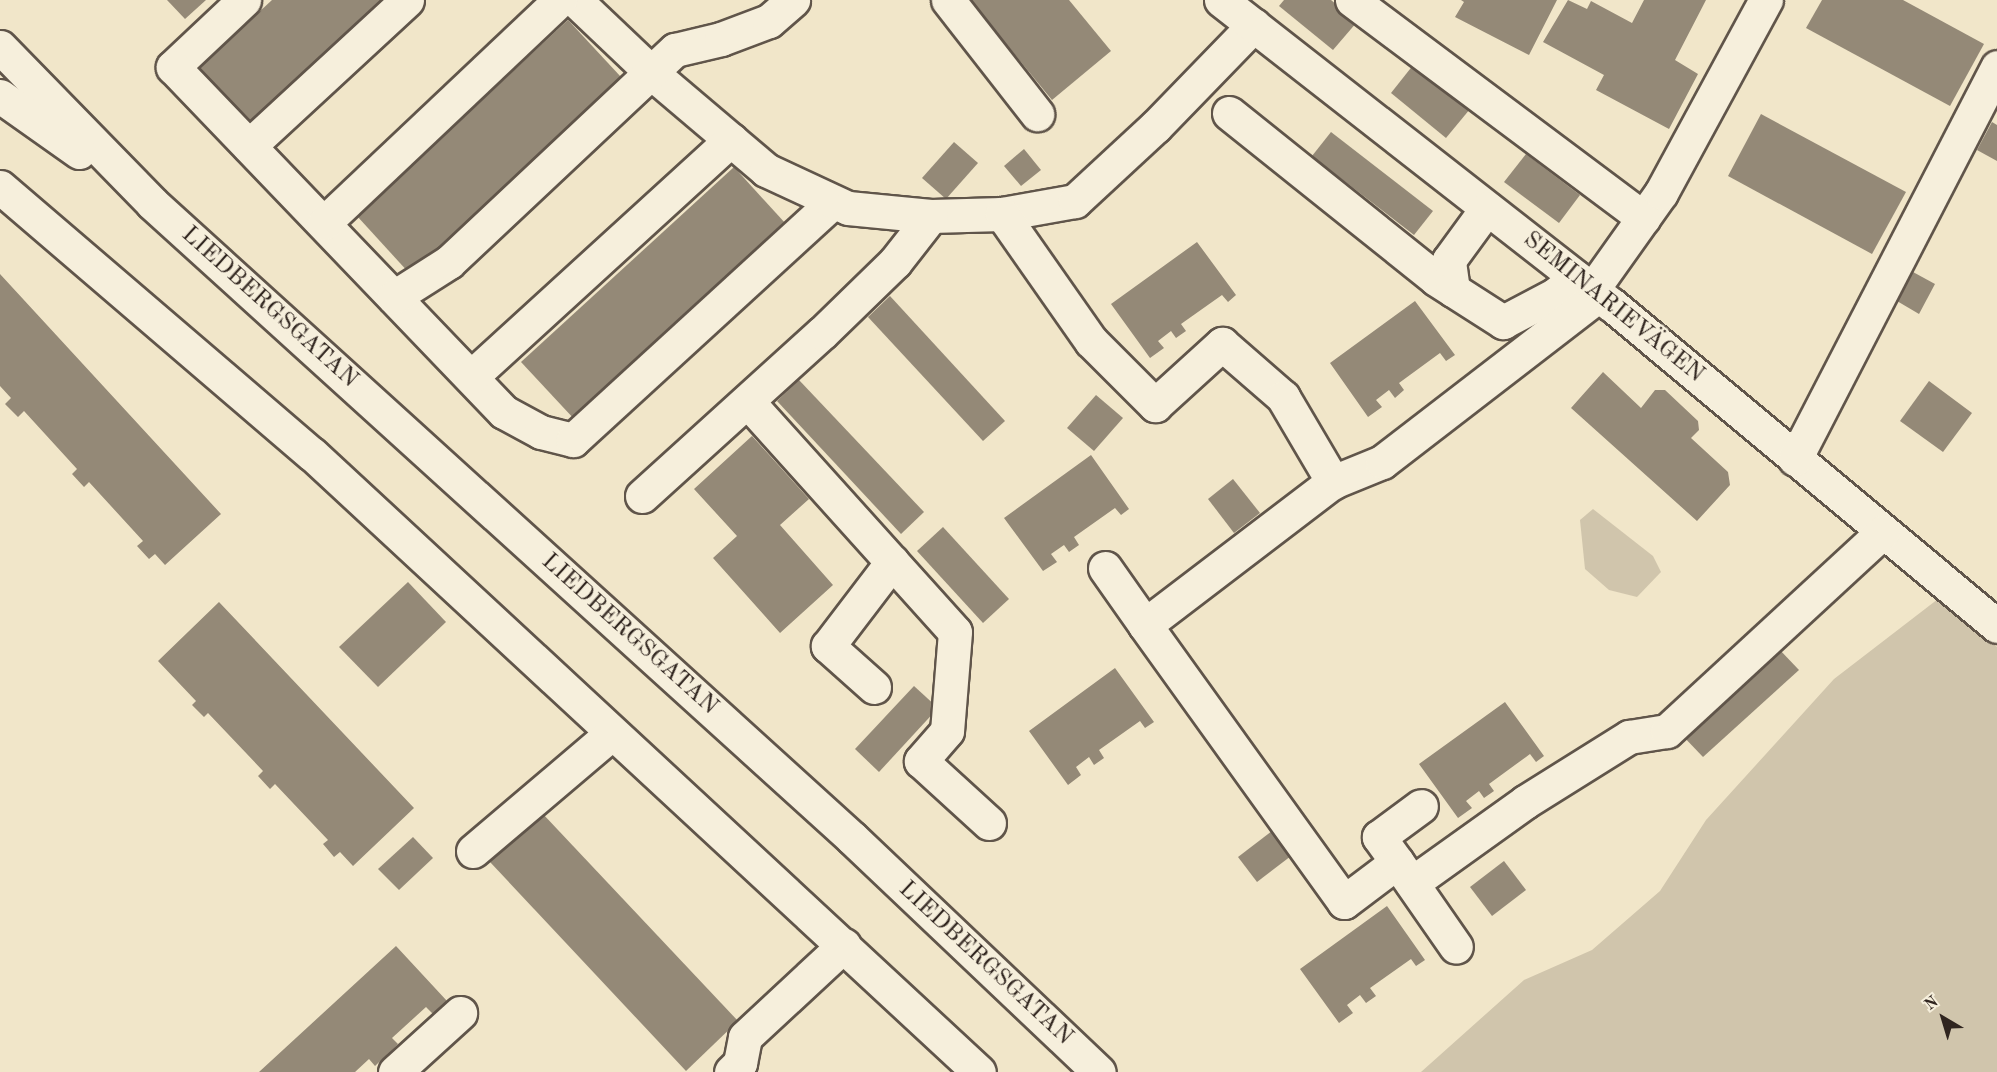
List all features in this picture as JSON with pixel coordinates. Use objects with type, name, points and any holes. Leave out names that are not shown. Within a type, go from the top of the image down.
[{"type":"street","points":[[244,0],[173,67],[504,412],[542,432],[573,440],[833,202]]},
{"type":"street","points":[[249,146],[407,0]]},
{"type":"street","points":[[324,223],[560,0]]},
{"type":"street","points":[[575,0],[653,75],[766,170],[848,208],[931,216],[1002,214],[1075,201],[1155,127],[1254,25]]},
{"type":"street","points":[[394,297],[449,262],[653,75],[675,50],[722,39],[769,21],[793,0]]},
{"type":"street","points":[[948,0],[1037,114]]},
{"type":"street","name":"SEMINARIEVÄGEN","points":[[1221,0],[1589,287],[1997,626]]},
{"type":"street","points":[[1352,0],[1643,218]]},
{"type":"street","points":[[1145,625],[1334,483],[1382,462],[1589,287],[1643,218],[1766,0]]},
{"type":"street","name":"LIEDBERGSGATAN","points":[[0,46],[152,203],[852,838],[1099,1072]]},
{"type":"street","points":[[1795,459],[1997,67]]},
{"type":"street","name":"LIEDBERGSGATAN","points":[[0,96],[152,203]]},
{"type":"street","points":[[1229,113],[1454,290],[1503,322],[1556,294],[1589,287]]},
{"type":"street","points":[[471,377],[731,140]]},
{"type":"street","points":[[0,188],[312,454],[979,1072]]},
{"type":"street","points":[[1454,290],[1449,260],[1487,208]]},
{"type":"street","points":[[1002,214],[1091,341],[1155,405],[1222,344],[1283,397],[1334,483]]},
{"type":"street","points":[[642,496],[748,402],[895,262],[931,216]]},
{"type":"street","points":[[748,402],[955,632],[947,731],[921,761],[989,823]]},
{"type":"street","points":[[1105,568],[1344,902],[1404,873],[1525,802],[1629,737],[1667,731],[1883,532]]},
{"type":"street","points":[[874,687],[828,646],[892,562]]},
{"type":"street","points":[[473,851],[612,734]]},
{"type":"street","points":[[1420,806],[1379,837],[1456,947]]},
{"type":"street","points":[[731,1072],[740,1064],[745,1038],[844,945]]},
{"type":"street","points":[[395,1072],[460,1013]]},
{"type":"shaded area","points":[[1593,509],[1653,556],[1661,572],[1637,597],[1609,590],[1585,569],[1580,520]]},
{"type":"shaded area","points":[[1938,599],[1997,647],[1997,1072],[1421,1072],[1524,980],[1592,950],[1660,891],[1706,820],[1834,679]]},
{"type":"building","points":[[167,0],[206,0],[185,19]]},
{"type":"building","points":[[272,0],[384,0],[246,128],[195,72]]},
{"type":"building","points":[[970,0],[1069,0],[1111,51],[1052,100]]},
{"type":"building","points":[[1284,0],[1331,0],[1357,22],[1333,50],[1279,6]]},
{"type":"building","points":[[1461,0],[1557,0],[1529,55],[1455,17],[1464,2]]},
{"type":"building","points":[[1568,0],[1587,9],[1591,1],[1632,23],[1644,0],[1706,0],[1675,60],[1698,74],[1669,129],[1596,90],[1604,75],[1543,42]]},
{"type":"building","points":[[1822,0],[1903,0],[1984,44],[1950,106],[1806,28]]},
{"type":"building","points":[[568,20],[621,77],[410,274],[357,216]]},
{"type":"building","points":[[1414,64],[1470,109],[1446,138],[1391,93]]},
{"type":"building","points":[[1761,114],[1906,192],[1872,254],[1728,176]]},
{"type":"building","points":[[1992,122],[1997,125],[1997,161],[1977,150]]},
{"type":"building","points":[[1331,132],[1433,211],[1414,235],[1312,156]]},
{"type":"building","points":[[954,142],[978,163],[946,199],[922,178]]},
{"type":"building","points":[[1024,149],[1041,170],[1021,186],[1004,166]]},
{"type":"building","points":[[1526,154],[1580,195],[1559,223],[1504,182]]},
{"type":"building","points":[[734,167],[786,224],[575,420],[521,362]]},
{"type":"building","points":[[1197,242],[1236,295],[1228,302],[1222,295],[1181,324],[1186,331],[1176,338],[1171,331],[1158,341],[1164,348],[1150,358],[1111,304]]},
{"type":"building","points":[[1913,272],[1935,284],[1919,314],[1897,301]]},
{"type":"building","points":[[0,274],[221,514],[165,565],[155,554],[149,559],[137,546],[143,541],[89,482],[84,487],[72,474],[77,469],[24,411],[18,417],[5,404],[11,398],[0,386]]},
{"type":"building","points":[[890,296],[1005,421],[983,441],[868,317]]},
{"type":"building","points":[[1415,301],[1455,355],[1446,361],[1440,353],[1399,383],[1404,390],[1395,398],[1389,390],[1376,400],[1382,407],[1368,417],[1330,363]]},
{"type":"building","points":[[1603,372],[1641,408],[1655,390],[1665,390],[1698,421],[1699,430],[1691,438],[1728,472],[1730,485],[1697,521],[1571,408]]},
{"type":"building","points":[[799,380],[924,512],[901,534],[777,401]]},
{"type":"building","points":[[1929,381],[1972,413],[1943,452],[1900,421]]},
{"type":"building","points":[[1096,395],[1123,418],[1094,451],[1067,428]]},
{"type":"building","points":[[752,436],[809,499],[780,525],[833,585],[780,633],[713,558],[737,536],[694,489]]},
{"type":"building","points":[[1091,455],[1129,509],[1121,515],[1115,508],[1074,537],[1079,545],[1069,552],[1064,545],[1051,554],[1057,562],[1043,571],[1004,518]]},
{"type":"building","points":[[1233,479],[1260,513],[1234,533],[1208,499]]},
{"type":"building","points":[[943,527],[1009,599],[983,623],[917,551]]},
{"type":"building","points":[[408,582],[446,622],[378,687],[339,647]]},
{"type":"building","points":[[219,602],[414,808],[353,866],[340,852],[334,857],[323,844],[328,840],[275,784],[270,789],[258,776],[263,771],[208,713],[204,717],[192,705],[196,701],[158,661]]},
{"type":"building","points":[[1777,647],[1799,670],[1703,757],[1681,734]]},
{"type":"building","points":[[1115,668],[1154,722],[1145,728],[1140,721],[1099,750],[1104,758],[1094,765],[1089,757],[1076,767],[1081,775],[1068,785],[1029,731]]},
{"type":"building","points":[[914,686],[938,708],[879,772],[855,749]]},
{"type":"building","points":[[1505,702],[1544,756],[1536,762],[1530,754],[1489,784],[1494,791],[1484,798],[1479,791],[1466,801],[1472,808],[1458,818],[1419,764]]},
{"type":"building","points":[[542,813],[738,1021],[686,1071],[490,862]]},
{"type":"building","points":[[1272,831],[1291,856],[1257,882],[1238,857]]},
{"type":"building","points":[[413,837],[433,858],[399,890],[378,869]]},
{"type":"building","points":[[1504,861],[1526,890],[1492,916],[1470,887]]},
{"type":"building","points":[[1387,906],[1425,960],[1416,966],[1411,959],[1370,988],[1376,996],[1366,1003],[1360,995],[1347,1005],[1353,1013],[1339,1023],[1300,969]]},
{"type":"building","points":[[396,946],[447,1001],[433,1014],[426,1007],[392,1038],[398,1044],[375,1066],[369,1059],[355,1072],[259,1072]]}]
